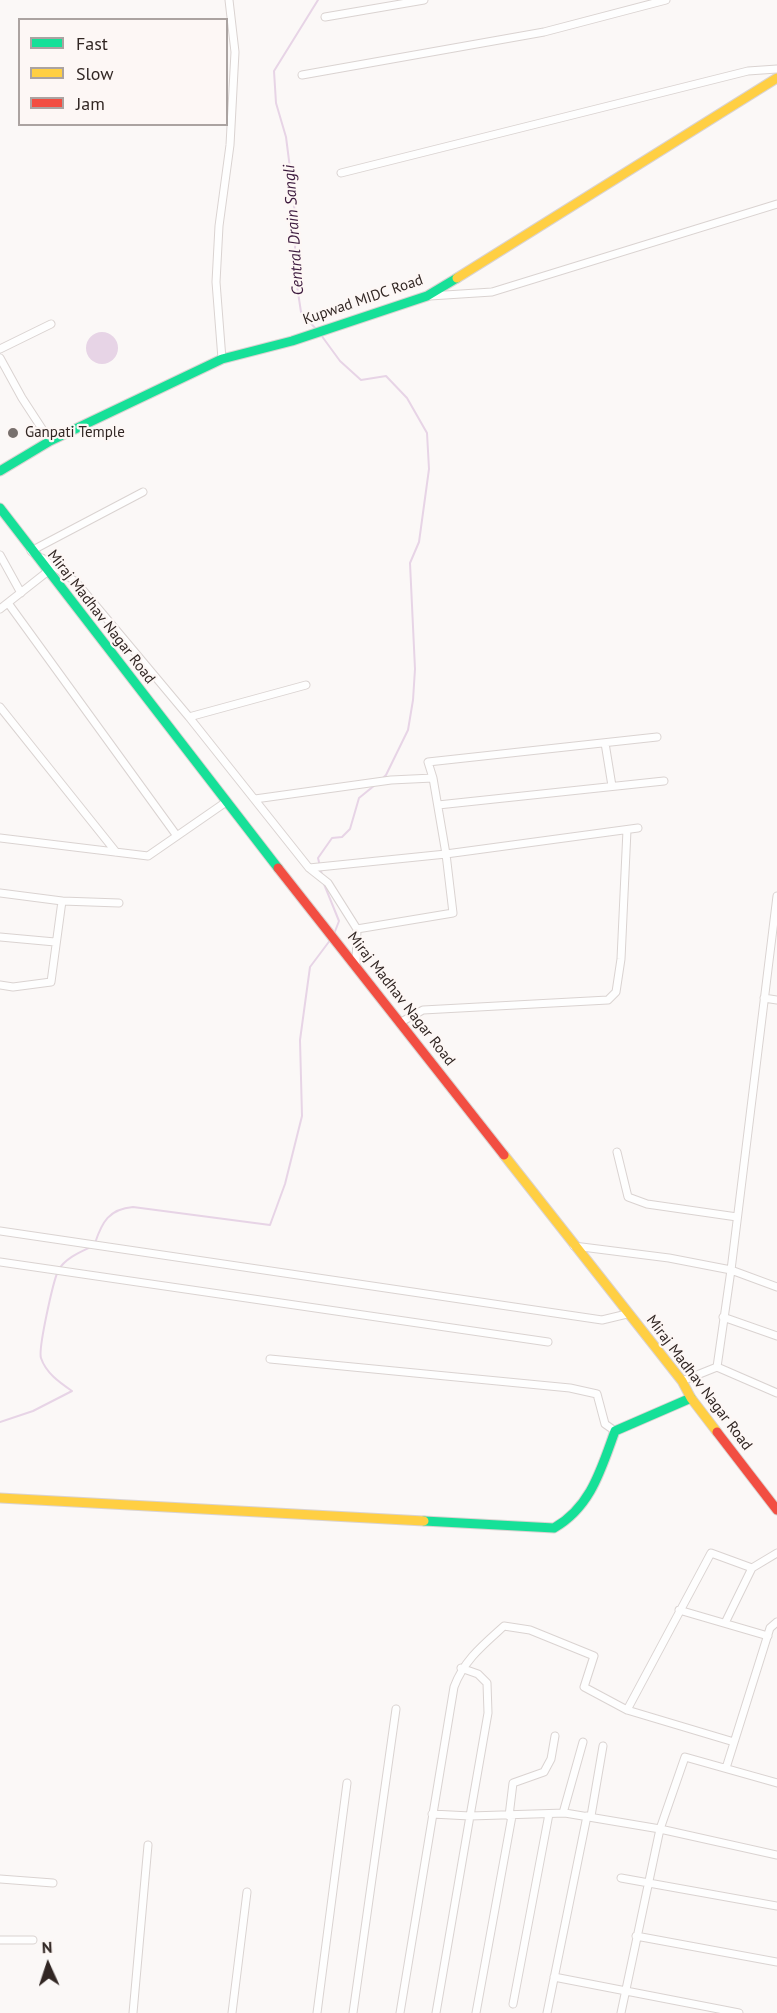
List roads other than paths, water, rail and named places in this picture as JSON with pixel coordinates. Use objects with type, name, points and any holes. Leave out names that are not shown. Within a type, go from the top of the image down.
[{"type":"street","points":[[222,359],[216,282],[219,226],[230,145],[234,62],[229,0]]},
{"type":"street","points":[[325,17],[424,0]]},
{"type":"street","points":[[302,75],[544,32],[666,0]]},
{"type":"street","points":[[341,173],[748,71],[777,69]]},
{"type":"street","name":"Kupwad MIDC Road","points":[[0,471],[50,441],[222,359],[292,341],[427,296],[777,78]]},
{"type":"street","points":[[427,296],[492,292],[777,204]]},
{"type":"street","points":[[0,349],[51,324]]},
{"type":"street","points":[[0,358],[50,441]]},
{"type":"street","points":[[143,492],[31,551],[76,582],[189,717],[309,868],[328,883],[357,929],[357,966]]},
{"type":"street","name":"Miraj Madhav Nagar Road","points":[[0,508],[226,802],[682,1381],[691,1398],[777,1510]]},
{"type":"street","points":[[0,555],[21,593]]},
{"type":"street","points":[[0,609],[47,572]]},
{"type":"street","points":[[8,603],[177,836]]},
{"type":"street","points":[[189,717],[306,685]]},
{"type":"street","points":[[0,707],[116,852]]},
{"type":"street","points":[[357,929],[453,913],[438,805],[428,762],[657,737]]},
{"type":"street","points":[[605,743],[612,786]]},
{"type":"street","points":[[255,799],[391,780],[433,778]]},
{"type":"street","points":[[438,805],[664,781]]},
{"type":"street","points":[[0,838],[148,856],[226,802]]},
{"type":"street","points":[[309,868],[446,854],[638,828]]},
{"type":"street","points":[[401,1022],[423,1010],[608,1000],[616,992],[621,959],[627,830]]},
{"type":"street","points":[[0,893],[63,901],[119,903]]},
{"type":"street","points":[[717,1367],[777,896]]},
{"type":"street","points":[[0,985],[13,987],[51,982],[55,942],[59,934],[63,901]]},
{"type":"street","points":[[0,937],[55,942]]},
{"type":"street","points":[[764,998],[777,1000]]},
{"type":"street","points":[[617,1152],[628,1197],[647,1204],[737,1218]]},
{"type":"street","points":[[0,1231],[602,1320],[627,1314]]},
{"type":"street","points":[[574,1246],[669,1258],[731,1270],[777,1287]]},
{"type":"street","points":[[0,1262],[548,1342]]},
{"type":"street","points":[[723,1317],[777,1336]]},
{"type":"street","points":[[270,1359],[570,1388],[597,1394],[605,1424],[615,1431]]},
{"type":"street","points":[[682,1381],[717,1367],[777,1393]]},
{"type":"street","points":[[0,1498],[554,1528],[574,1514],[594,1489],[615,1431],[691,1398]]},
{"type":"street","points":[[627,1710],[711,1553],[752,1568]]},
{"type":"street","points":[[725,1623],[752,1568],[777,1554]]},
{"type":"street","points":[[679,1610],[768,1636]]},
{"type":"street","points":[[726,1767],[770,1628],[777,1622]]},
{"type":"street","points":[[400,2013],[454,1687],[461,1668],[504,1626],[530,1630],[594,1656],[584,1687],[627,1710],[734,1742]]},
{"type":"street","points":[[436,2013],[488,1713],[487,1683],[478,1674],[461,1668]]},
{"type":"street","points":[[353,2013],[396,1709]]},
{"type":"street","points":[[477,2013],[510,1816],[513,1783],[544,1772],[551,1759],[555,1737]]},
{"type":"street","points":[[563,1813],[583,1742]]},
{"type":"street","points":[[547,2013],[603,1746]]},
{"type":"street","points":[[621,2013],[660,1829],[685,1757],[777,1783]]},
{"type":"street","points":[[317,2013],[347,1783]]},
{"type":"street","points":[[432,1814],[510,1816],[563,1813],[589,1816],[777,1855]]},
{"type":"street","points":[[513,2004],[549,1814]]},
{"type":"street","points":[[133,2013],[148,1845]]},
{"type":"street","points":[[621,1878],[777,1906]]},
{"type":"street","points":[[0,1879],[53,1883]]},
{"type":"street","points":[[232,2013],[247,1892]]},
{"type":"street","points":[[636,1936],[777,1962]]},
{"type":"street","points":[[0,1940],[33,1940]]},
{"type":"street","points":[[554,1977],[739,2013]]},
{"type":"waterway","name":"Central Drain Sangli","points":[[315,328],[301,312],[294,266],[296,230],[293,192],[286,137],[276,103],[274,71],[318,0]]},
{"type":"waterway","name":"Central Drain Sangli","points":[[321,335],[340,361],[361,380],[386,376],[407,398],[427,433],[429,469],[419,542],[410,563],[415,669],[413,700],[408,730],[382,779]]},
{"type":"waterway","name":"Central Drain Sangli","points":[[322,875],[318,858],[332,838],[342,837],[350,829],[359,798],[375,785]]},
{"type":"waterway","name":"Central Drain Sangli","points":[[324,884],[339,921],[334,934]]},
{"type":"waterway","points":[[95,1243],[104,1223],[112,1214],[133,1207],[270,1225],[285,1184],[302,1116],[300,1040],[310,967],[331,939]]},
{"type":"waterway","name":"Central Drain Sangli","points":[[0,1422],[33,1411],[72,1391],[46,1368],[41,1358],[42,1342],[58,1271],[68,1259],[91,1247]]},
{"type":"place","name":"Ganpati Temple","points":[[13,433]]}]
